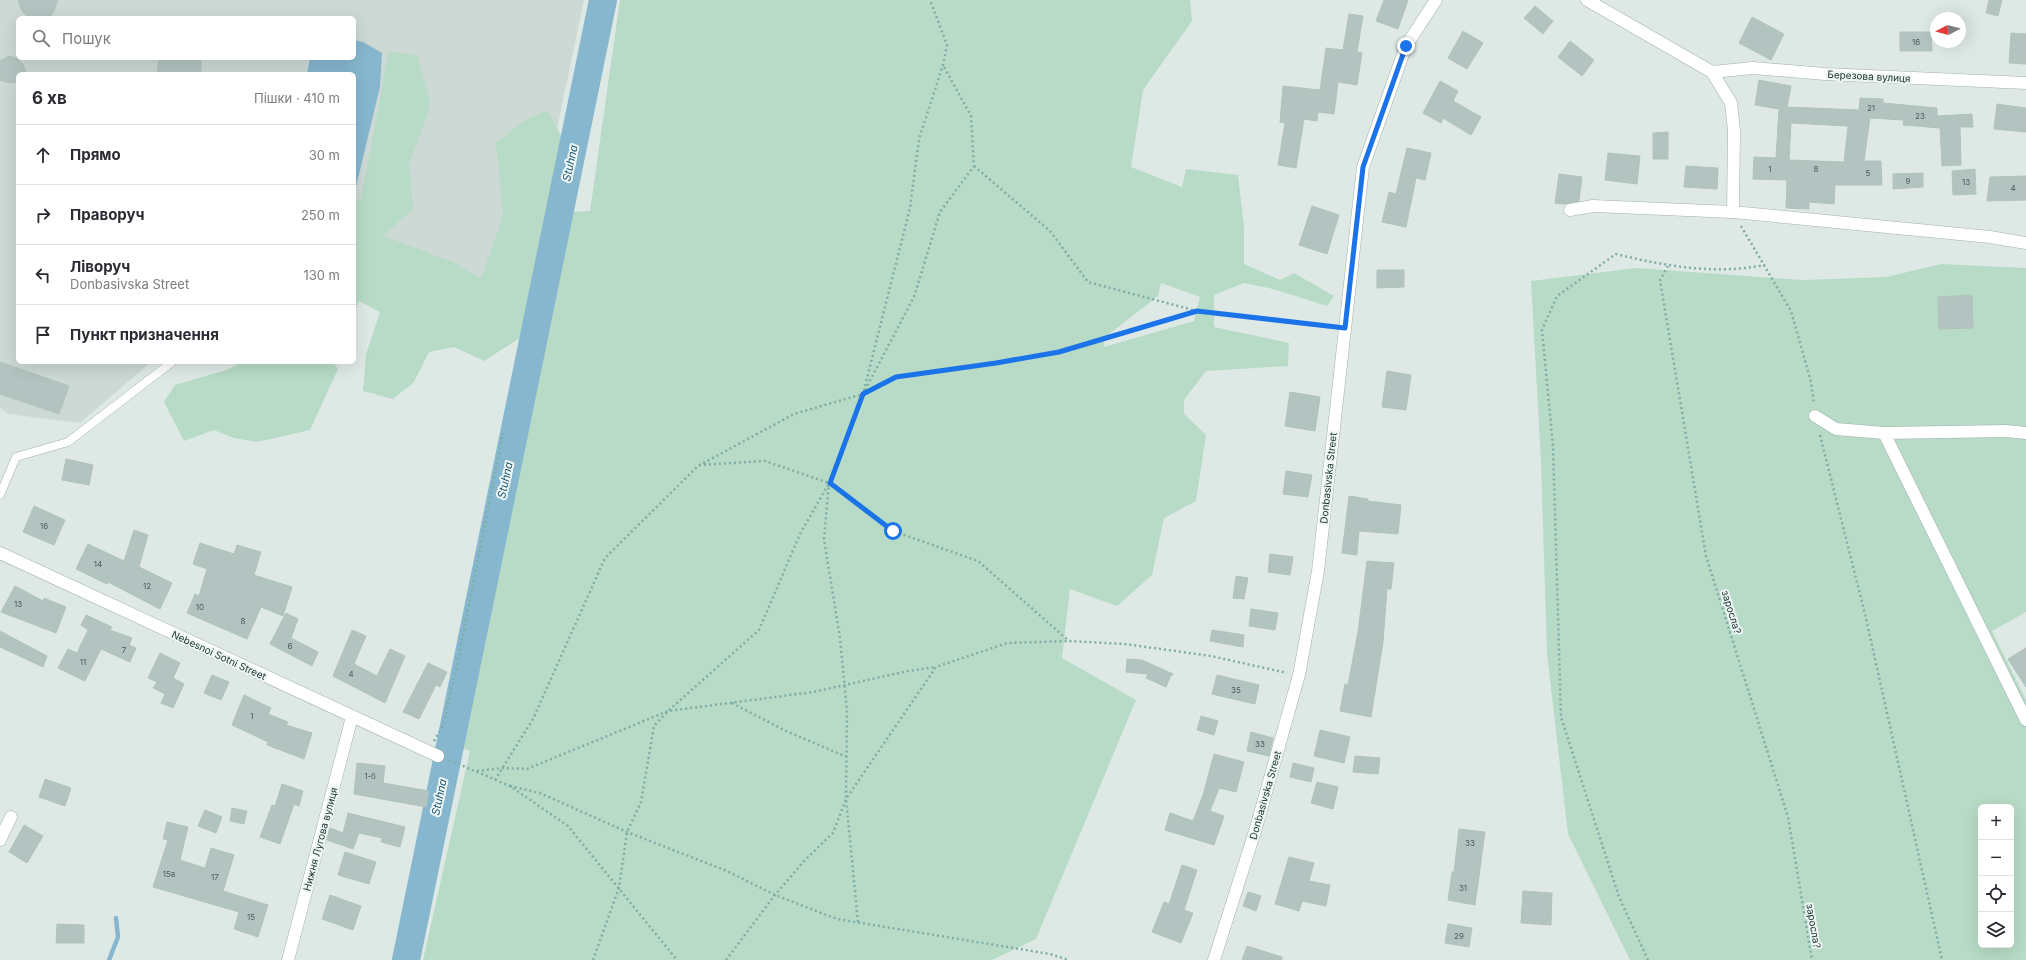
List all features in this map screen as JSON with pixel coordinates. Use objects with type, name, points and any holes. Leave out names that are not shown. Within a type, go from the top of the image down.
[{"type":"street","name":"Donbasivska Street","points":[[1214,960],[1256,828],[1299,675],[1318,571],[1363,167],[1406,46],[1436,0]]},
{"type":"street","points":[[1587,0],[1712,72],[1731,103],[1734,130],[1733,212]]},
{"type":"street","name":"Березова вулиця","points":[[1712,72],[1753,68],[1825,74],[2026,83]]},
{"type":"street","points":[[1570,210],[1593,206],[1733,212],[1990,237],[2026,243]]},
{"type":"street","points":[[1815,416],[1836,429],[1884,433],[2006,431],[2026,433]]},
{"type":"street","points":[[1884,433],[2026,720]]},
{"type":"street","name":"Nebesnoi Sotni Street","points":[[0,553],[433,754]]},
{"type":"street","name":"Нижня Лугова вулиця","points":[[288,960],[352,717]]},
{"type":"street","points":[[0,840],[11,817]]},
{"type":"lane","points":[[0,495],[16,457],[68,442],[169,364]]},
{"type":"path","points":[[593,960],[619,888],[627,832],[641,802],[654,726],[668,711],[759,630],[800,534],[830,483],[863,394],[910,208],[919,139],[943,65],[947,45],[930,0]]},
{"type":"path","points":[[863,394],[914,297],[940,212],[974,166],[971,116],[943,65]]},
{"type":"path","points":[[974,166],[1050,231],[1088,282],[1197,311],[1345,328]]},
{"type":"path","points":[[1733,212],[1791,311],[1811,382],[1815,416],[1865,614],[1942,960]]},
{"type":"path","points":[[1648,960],[1619,897],[1561,717],[1553,446],[1542,330],[1557,296],[1616,254],[1668,266],[1697,269],[1744,269],[1764,265]]},
{"type":"path","name":"заросла?","points":[[1668,266],[1660,280],[1706,556],[1788,817],[1812,960]]},
{"type":"path","points":[[494,780],[533,719],[605,558],[698,466],[794,414],[863,394],[896,377],[996,363],[1059,352],[1197,311]]},
{"type":"path","points":[[433,754],[442,726],[457,665],[503,433]]},
{"type":"path","points":[[698,466],[765,461],[830,483],[893,531],[978,561],[1069,641]]},
{"type":"path","points":[[830,483],[824,539],[840,638],[845,685],[847,711],[846,799],[858,922]]},
{"type":"path","points":[[477,771],[502,768],[527,769],[668,711],[813,692],[908,671],[936,667],[1007,643],[1069,641],[1125,644],[1212,656],[1299,675]]},
{"type":"path","points":[[726,960],[775,895],[804,860],[833,833],[846,799],[936,667]]},
{"type":"path","points":[[732,703],[786,731],[847,757]]},
{"type":"path","points":[[458,763],[510,786],[540,793],[627,832],[727,871],[775,895],[837,919],[1043,952],[1068,960]]},
{"type":"path","points":[[510,786],[568,826],[677,960]]},
{"type":"shaded area","points":[[0,0],[584,0],[519,311],[356,246],[356,72],[16,72],[16,364],[149,364],[80,423],[8,414],[0,408]]},
{"type":"green space","points":[[620,0],[1190,0],[1192,21],[1143,90],[1131,167],[1182,187],[1186,169],[1238,175],[1244,227],[1244,264],[1280,280],[1294,273],[1334,296],[1327,306],[1273,289],[1244,283],[1214,295],[1214,327],[1289,343],[1288,366],[1206,371],[1184,400],[1184,414],[1206,435],[1196,501],[1164,518],[1152,575],[1117,606],[1070,589],[1062,658],[1136,700],[1036,939],[992,960],[423,960],[470,751],[456,745],[503,549],[570,212],[590,211]],"holes":[[[1161,283],[1200,297],[1194,321],[1104,347],[1104,338],[1158,296]]]},
{"type":"green space","points":[[389,51],[417,56],[431,104],[409,164],[413,209],[383,236],[453,262],[481,279],[503,215],[496,143],[521,123],[547,110],[565,143],[523,336],[484,361],[454,347],[429,352],[414,382],[393,399],[363,391],[366,354],[380,312],[359,301],[356,308],[356,201],[361,198]]},
{"type":"green space","points":[[1942,264],[2026,268],[2026,612],[1992,631],[2026,700],[2026,960],[1630,960],[1568,834],[1547,654],[1541,462],[1531,281],[1637,268],[1802,280],[1886,277]]},
{"type":"green space","points":[[238,364],[334,364],[338,369],[310,430],[257,442],[234,438],[214,430],[184,441],[164,402],[175,385],[226,370]]},
{"type":"water","points":[[356,40],[363,42],[382,53],[380,87],[356,187],[356,72],[307,72],[310,60],[356,60]]},
{"type":"building","points":[[18,0],[58,0],[53,13],[50,16],[28,16],[22,11]]},
{"type":"building","points":[[1384,0],[1408,0],[1398,29],[1376,21]]},
{"type":"building","points":[[1989,0],[2002,0],[1998,16],[1986,13]]},
{"type":"building","points":[[1535,6],[1553,21],[1543,34],[1524,18]]},
{"type":"building","points":[[1349,14],[1363,16],[1357,52],[1362,53],[1357,85],[1338,82],[1334,114],[1318,112],[1317,121],[1304,119],[1296,168],[1278,165],[1285,123],[1280,122],[1283,86],[1320,90],[1326,48],[1343,50]]},
{"type":"building","points":[[1752,17],[1784,34],[1771,60],[1739,43]]},
{"type":"building","points":[[1463,31],[1483,43],[1467,69],[1448,58]]},
{"type":"building","points":[[1900,32],[1930,32],[1930,48],[1932,48],[1932,51],[1900,51]]},
{"type":"building","points":[[2011,33],[2026,34],[2026,64],[2009,63]]},
{"type":"building","points":[[1570,41],[1594,60],[1582,76],[1558,57]]},
{"type":"building","points":[[9,56],[16,58],[16,60],[19,60],[23,64],[25,72],[16,72],[16,82],[10,83],[0,80],[0,61]]},
{"type":"building","points":[[159,60],[201,60],[201,72],[157,72]]},
{"type":"building","points":[[1759,80],[1791,86],[1787,107],[1859,110],[1860,98],[1883,99],[1883,103],[1937,108],[1937,116],[1972,114],[1973,127],[1960,127],[1961,165],[1942,166],[1940,128],[1903,125],[1904,120],[1870,118],[1864,161],[1881,161],[1882,185],[1835,185],[1834,204],[1809,202],[1809,209],[1786,208],[1787,180],[1753,179],[1754,157],[1776,158],[1779,109],[1755,105]],"holes":[[[1791,123],[1848,126],[1844,162],[1789,160]]]},
{"type":"building","points":[[1440,81],[1458,91],[1453,101],[1481,117],[1471,135],[1443,118],[1441,123],[1423,113]]},
{"type":"building","points":[[1997,104],[2026,108],[2026,132],[1994,129]]},
{"type":"building","points":[[1668,132],[1668,159],[1653,159],[1653,133]]},
{"type":"building","points":[[1407,148],[1431,153],[1425,180],[1416,178],[1406,227],[1382,222],[1389,192],[1396,194]]},
{"type":"building","points":[[1608,153],[1640,156],[1637,184],[1605,180]]},
{"type":"building","points":[[1686,166],[1718,168],[1717,189],[1684,187]]},
{"type":"building","points":[[1975,169],[1976,194],[1953,195],[1952,171]]},
{"type":"building","points":[[1923,173],[1923,187],[1893,189],[1893,174]]},
{"type":"building","points":[[1559,174],[1582,177],[1579,201],[1565,204],[1555,203]]},
{"type":"building","points":[[2026,176],[2026,200],[1987,201],[1990,177]]},
{"type":"building","points":[[1312,206],[1339,215],[1327,254],[1299,245]]},
{"type":"building","points":[[1377,270],[1404,270],[1404,287],[1377,288]]},
{"type":"building","points":[[1972,295],[1973,328],[1939,329],[1938,297]]},
{"type":"building","points":[[0,362],[69,386],[59,414],[0,394]]},
{"type":"building","points":[[1387,371],[1411,375],[1406,410],[1382,407]]},
{"type":"building","points":[[1290,392],[1320,397],[1315,431],[1285,426]]},
{"type":"building","points":[[66,459],[93,465],[89,485],[62,480]]},
{"type":"building","points":[[1286,471],[1312,475],[1308,497],[1283,494]]},
{"type":"building","points":[[1349,496],[1368,499],[1368,501],[1401,505],[1398,534],[1359,531],[1357,555],[1342,553]]},
{"type":"building","points":[[34,506],[65,520],[54,545],[23,532]]},
{"type":"building","points":[[134,530],[148,535],[139,567],[172,583],[160,609],[108,582],[107,584],[76,569],[88,544],[124,561]]},
{"type":"building","points":[[200,543],[234,554],[237,545],[261,552],[254,575],[292,587],[283,616],[261,607],[247,639],[187,613],[195,594],[199,596],[207,569],[193,564]]},
{"type":"building","points":[[1270,554],[1293,557],[1290,575],[1268,572]]},
{"type":"building","points":[[1367,561],[1394,563],[1391,589],[1387,589],[1383,642],[1371,717],[1340,711],[1345,684],[1348,685],[1358,632]]},
{"type":"building","points":[[1236,576],[1248,578],[1244,599],[1233,598]]},
{"type":"building","points":[[15,586],[43,601],[44,598],[66,607],[56,633],[1,612]]},
{"type":"building","points":[[1251,609],[1278,613],[1275,630],[1249,626]]},
{"type":"building","points":[[286,613],[298,619],[291,638],[318,652],[312,666],[270,644]]},
{"type":"building","points":[[86,615],[112,627],[110,630],[132,638],[129,645],[136,648],[130,662],[101,649],[85,681],[58,668],[68,649],[77,653],[88,630],[81,625]]},
{"type":"building","points":[[352,630],[366,636],[354,664],[377,676],[390,649],[405,656],[385,703],[333,676]]},
{"type":"building","points":[[1212,630],[1244,635],[1243,647],[1210,641]]},
{"type":"building","points":[[0,631],[47,656],[43,667],[0,647]]},
{"type":"building","points":[[2026,648],[2026,687],[2008,659]]},
{"type":"building","points":[[160,653],[180,663],[173,678],[184,684],[173,708],[161,703],[165,694],[153,688],[157,682],[148,678]]},
{"type":"building","points":[[1127,659],[1142,660],[1173,675],[1171,675],[1166,687],[1146,678],[1148,674],[1126,672]]},
{"type":"building","points":[[428,663],[447,672],[440,687],[436,685],[419,719],[403,712]]},
{"type":"building","points":[[212,675],[229,682],[221,700],[204,693]]},
{"type":"building","points":[[1217,675],[1259,685],[1255,704],[1212,694]]},
{"type":"building","points":[[244,695],[271,708],[268,714],[288,722],[286,725],[312,733],[304,759],[267,745],[268,742],[232,725]]},
{"type":"building","points":[[1201,716],[1218,721],[1214,735],[1197,730]]},
{"type":"building","points":[[1320,730],[1350,737],[1344,763],[1314,756]]},
{"type":"building","points":[[1251,732],[1273,738],[1269,756],[1247,751]]},
{"type":"building","points":[[1214,754],[1244,762],[1236,792],[1219,788],[1210,811],[1224,816],[1214,845],[1165,830],[1170,813],[1193,821],[1203,795]]},
{"type":"building","points":[[1355,756],[1380,758],[1378,774],[1353,772]]},
{"type":"building","points":[[357,763],[385,766],[383,783],[429,791],[426,807],[354,794]]},
{"type":"building","points":[[1293,763],[1314,768],[1311,782],[1290,777]]},
{"type":"building","points":[[45,779],[71,788],[65,806],[39,797]]},
{"type":"building","points":[[1317,782],[1338,787],[1333,809],[1311,803]]},
{"type":"building","points":[[282,784],[303,791],[299,806],[294,804],[280,844],[260,837],[272,805],[275,806]]},
{"type":"building","points":[[232,808],[247,811],[244,824],[230,821]]},
{"type":"building","points":[[205,810],[222,817],[216,833],[198,826]]},
{"type":"building","points":[[348,813],[405,827],[400,847],[381,842],[382,838],[359,833],[353,849],[327,840],[330,828],[343,833]]},
{"type":"building","points":[[167,822],[188,827],[180,860],[205,868],[211,848],[234,855],[223,891],[268,905],[258,937],[234,929],[239,912],[153,887],[168,840],[163,839]]},
{"type":"building","points":[[24,825],[43,836],[27,863],[9,852]]},
{"type":"building","points":[[1459,829],[1485,832],[1475,905],[1448,900],[1452,872],[1454,872]]},
{"type":"building","points":[[345,852],[376,862],[369,884],[338,875]]},
{"type":"building","points":[[1289,857],[1314,863],[1309,881],[1330,885],[1326,906],[1302,901],[1299,911],[1275,904]]},
{"type":"building","points":[[1182,865],[1197,870],[1184,910],[1193,913],[1181,943],[1152,932],[1164,902],[1169,904]]},
{"type":"building","points":[[1523,891],[1552,893],[1551,925],[1521,923]]},
{"type":"building","points":[[1248,892],[1261,896],[1256,911],[1243,906]]},
{"type":"building","points":[[330,895],[361,906],[353,930],[322,919]]},
{"type":"building","points":[[57,924],[84,925],[84,943],[56,943]]},
{"type":"building","points":[[1448,924],[1472,928],[1469,947],[1445,943]]},
{"type":"building","points":[[1247,946],[1282,957],[1282,960],[1242,960]]},
{"type":"waterway","name":"Stuhna","points":[[406,960],[603,0]]},
{"type":"waterway","points":[[109,960],[118,937],[116,918]]},
{"type":"route","points":[[893,531],[830,483],[863,394],[896,377],[996,363],[1059,352],[1197,311],[1345,328],[1363,167],[1406,46]]}]
